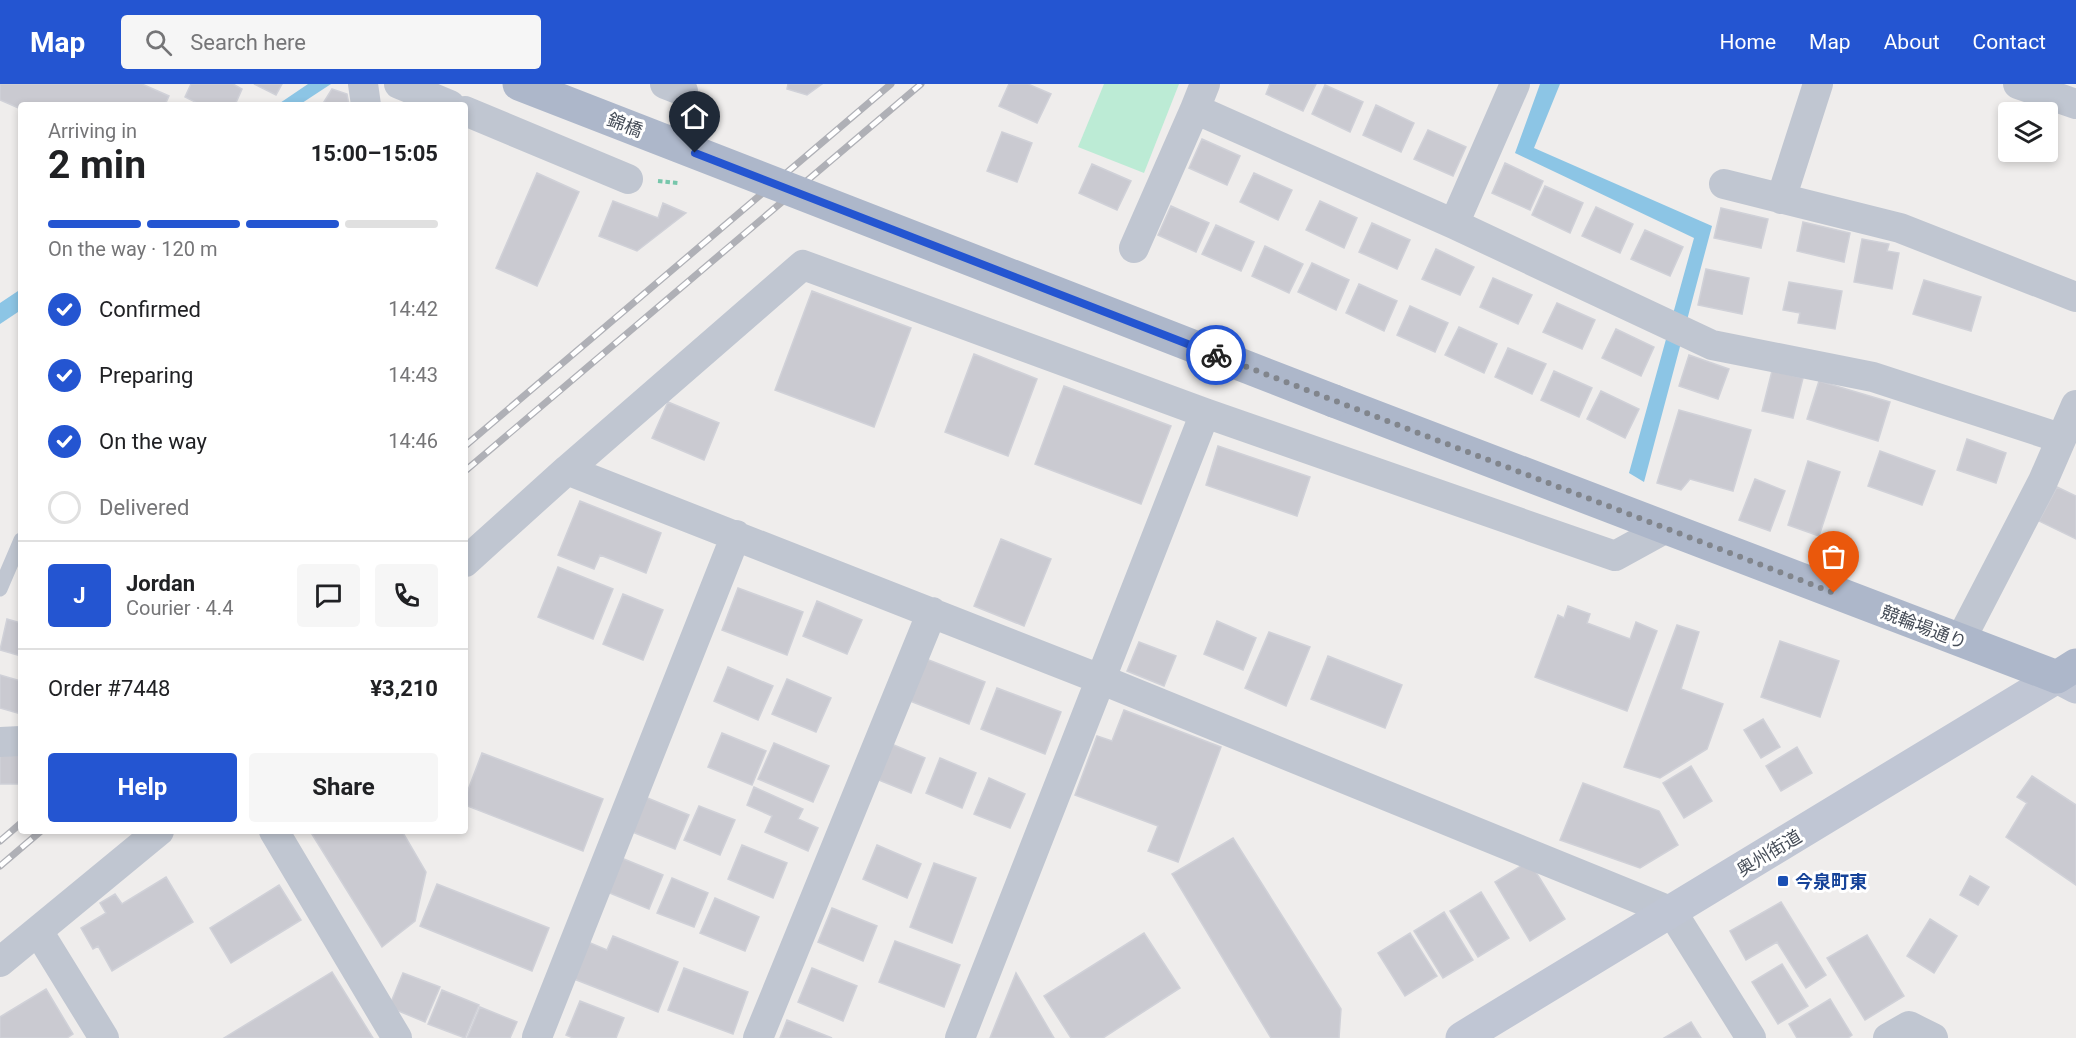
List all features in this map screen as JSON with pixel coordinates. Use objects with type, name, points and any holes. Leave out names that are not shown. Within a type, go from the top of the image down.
[{"type":"main road","name":"錦橋","points":[[519,84],[1334,401]]},
{"type":"main road","name":"競輪場通り","points":[[1334,401],[1960,641],[2070,677]]},
{"type":"street","points":[[363,84],[366,102]]},
{"type":"street","points":[[399,84],[443,102]]},
{"type":"street","points":[[1454,224],[1515,84]]},
{"type":"street","points":[[1781,199],[1818,84]]},
{"type":"street","points":[[2018,84],[2076,104]]},
{"type":"street","points":[[1134,248],[1200,97],[1454,224],[1712,345],[1873,376],[2060,438]]},
{"type":"street","points":[[468,112],[628,178]]},
{"type":"street","points":[[1724,184],[1900,228],[2076,297]]},
{"type":"street","points":[[468,559],[567,470],[803,266],[1205,413],[1615,556],[1666,528]]},
{"type":"street","points":[[1960,641],[2043,481],[2076,405]]},
{"type":"street","points":[[960,1038],[1205,413]]},
{"type":"street","points":[[567,470],[1100,679],[1672,912],[1751,1038]]},
{"type":"street","points":[[538,1038],[736,535]]},
{"type":"street","points":[[758,1038],[932,612]]},
{"type":"street","name":"奥州街道","points":[[1462,1038],[2070,677]]},
{"type":"street","points":[[0,742],[18,741]]},
{"type":"street","points":[[0,962],[155,834]]},
{"type":"street","points":[[276,834],[398,1038]]},
{"type":"street","points":[[38,931],[104,1038]]},
{"type":"street","points":[[1888,1038],[1909,1026],[1933,1038]]},
{"type":"lane","points":[[0,589],[18,547]]},
{"type":"path","points":[[628,178],[687,183]]},
{"type":"green space","points":[[1104,84],[1179,84],[1144,173],[1078,147]]},
{"type":"water","points":[[308,84],[331,84],[304,102],[281,102]]},
{"type":"water","points":[[1540,84],[1560,84],[1534,148],[1712,226],[1644,482],[1629,473],[1694,238],[1515,153]]},
{"type":"water","points":[[18,291],[18,312],[0,324],[0,303]]},
{"type":"building","points":[[0,84],[142,84],[169,96],[166,102],[18,102],[18,108],[0,100]]},
{"type":"building","points":[[191,84],[233,84],[242,89],[236,102],[195,102],[185,97]]},
{"type":"building","points":[[254,84],[282,84],[276,95]]},
{"type":"building","points":[[788,84],[822,84],[807,95],[787,89]]},
{"type":"building","points":[[1009,84],[1028,84],[1051,94],[1037,123],[999,106]]},
{"type":"building","points":[[1270,84],[1316,84],[1303,111],[1266,94]]},
{"type":"building","points":[[1325,85],[1363,102],[1350,132],[1312,114]]},
{"type":"building","points":[[332,89],[347,94],[348,102],[324,102]]},
{"type":"building","points":[[1376,105],[1414,123],[1401,152],[1363,135]]},
{"type":"building","points":[[1428,130],[1466,147],[1453,176],[1414,159]]},
{"type":"building","points":[[1002,132],[1032,143],[1017,182],[987,171]]},
{"type":"building","points":[[1202,139],[1240,156],[1227,185],[1189,168]]},
{"type":"building","points":[[1505,163],[1543,181],[1530,210],[1492,193]]},
{"type":"building","points":[[1092,164],[1131,181],[1117,210],[1079,193]]},
{"type":"building","points":[[537,173],[579,192],[537,286],[496,268]]},
{"type":"building","points":[[1254,173],[1292,190],[1278,220],[1240,202]]},
{"type":"building","points":[[1545,186],[1583,203],[1570,233],[1532,215]]},
{"type":"building","points":[[613,201],[658,218],[663,203],[686,213],[637,251],[599,236]]},
{"type":"building","points":[[1320,201],[1357,218],[1344,248],[1306,230]]},
{"type":"building","points":[[1171,206],[1209,223],[1196,252],[1158,235]]},
{"type":"building","points":[[1596,207],[1633,224],[1620,253],[1582,236]]},
{"type":"building","points":[[1721,208],[1768,219],[1761,248],[1714,238]]},
{"type":"building","points":[[1803,222],[1850,233],[1844,262],[1797,251]]},
{"type":"building","points":[[1372,223],[1410,240],[1397,269],[1359,252]]},
{"type":"building","points":[[1216,225],[1254,242],[1241,271],[1202,254]]},
{"type":"building","points":[[1645,230],[1683,247],[1670,276],[1631,259]]},
{"type":"building","points":[[1862,239],[1889,244],[1887,251],[1899,253],[1892,289],[1854,282]]},
{"type":"building","points":[[1265,246],[1303,264],[1289,293],[1252,276]]},
{"type":"building","points":[[1436,249],[1474,267],[1460,295],[1422,279]]},
{"type":"building","points":[[1312,263],[1349,280],[1336,310],[1298,292]]},
{"type":"building","points":[[1706,269],[1749,278],[1742,314],[1698,305]]},
{"type":"building","points":[[1493,278],[1532,295],[1518,324],[1480,307]]},
{"type":"building","points":[[1924,280],[1981,297],[1971,331],[1913,314]]},
{"type":"building","points":[[1789,282],[1842,291],[1835,329],[1798,323],[1800,313],[1783,310]]},
{"type":"building","points":[[1359,284],[1397,301],[1384,331],[1346,313]]},
{"type":"building","points":[[812,291],[911,328],[874,427],[775,390]]},
{"type":"building","points":[[1557,303],[1595,320],[1582,349],[1543,332]]},
{"type":"building","points":[[1410,306],[1448,323],[1435,352],[1397,335]]},
{"type":"building","points":[[1459,327],[1497,344],[1484,373],[1445,355]]},
{"type":"building","points":[[1616,329],[1654,347],[1641,376],[1602,358]]},
{"type":"building","points":[[1508,348],[1546,364],[1532,394],[1495,377]]},
{"type":"building","points":[[974,354],[1037,379],[1008,456],[945,432]]},
{"type":"building","points":[[1689,355],[1729,369],[1718,399],[1679,386]]},
{"type":"building","points":[[1554,371],[1592,388],[1579,417],[1541,400]]},
{"type":"building","points":[[1772,371],[1803,378],[1793,418],[1762,411]]},
{"type":"building","points":[[1819,381],[1890,402],[1878,441],[1807,419]]},
{"type":"building","points":[[1064,386],[1171,426],[1141,504],[1035,464]]},
{"type":"building","points":[[1601,391],[1639,409],[1625,438],[1587,419]]},
{"type":"building","points":[[668,402],[719,423],[704,460],[652,438]]},
{"type":"building","points":[[1679,410],[1751,430],[1733,491],[1690,479],[1681,490],[1657,483]]},
{"type":"building","points":[[1967,439],[2006,453],[1996,483],[1957,470]]},
{"type":"building","points":[[1218,446],[1310,477],[1297,516],[1206,485]]},
{"type":"building","points":[[1880,451],[1935,471],[1922,505],[1868,486]]},
{"type":"building","points":[[1808,461],[1840,472],[1819,536],[1788,525]]},
{"type":"building","points":[[1755,479],[1785,491],[1770,531],[1739,520]]},
{"type":"building","points":[[2057,487],[2076,496],[2076,539],[2039,521]]},
{"type":"building","points":[[580,501],[661,533],[646,573],[600,555],[594,569],[558,555]]},
{"type":"building","points":[[1001,539],[1051,559],[1024,626],[974,606]]},
{"type":"building","points":[[558,567],[613,589],[593,639],[538,617]]},
{"type":"building","points":[[738,588],[803,612],[787,655],[722,630]]},
{"type":"building","points":[[623,594],[663,610],[643,660],[603,644]]},
{"type":"building","points":[[817,601],[862,620],[847,654],[803,636]]},
{"type":"building","points":[[1568,606],[1590,614],[1587,623],[1630,639],[1636,622],[1657,631],[1627,711],[1535,677],[1558,615],[1564,618]]},
{"type":"building","points":[[7,619],[18,622],[18,655],[0,650]]},
{"type":"building","points":[[1217,621],[1256,638],[1243,670],[1204,654]]},
{"type":"building","points":[[1677,625],[1699,632],[1681,689],[1723,704],[1707,749],[1660,778],[1624,767]]},
{"type":"building","points":[[1269,632],[1310,647],[1286,706],[1245,688]]},
{"type":"building","points":[[1780,641],[1839,661],[1820,717],[1761,697]]},
{"type":"building","points":[[1139,642],[1176,656],[1164,686],[1127,671]]},
{"type":"building","points":[[1328,656],[1402,685],[1385,728],[1311,699]]},
{"type":"building","points":[[921,657],[985,682],[969,724],[905,699]]},
{"type":"building","points":[[728,667],[773,686],[758,720],[714,701]]},
{"type":"building","points":[[0,675],[18,680],[18,713],[0,708]]},
{"type":"building","points":[[787,679],[831,698],[816,732],[772,714]]},
{"type":"building","points":[[997,688],[1061,712],[1045,754],[981,729]]},
{"type":"building","points":[[1124,710],[1221,747],[1178,862],[1148,851],[1158,826],[1075,795],[1097,736],[1112,741]]},
{"type":"building","points":[[1763,719],[1780,747],[1761,758],[1744,730]]},
{"type":"building","points":[[722,733],[766,751],[752,785],[708,767]]},
{"type":"building","points":[[774,743],[829,766],[813,802],[758,779]]},
{"type":"building","points":[[889,743],[925,758],[911,793],[874,778]]},
{"type":"building","points":[[1797,747],[1812,773],[1781,791],[1766,766]]},
{"type":"building","points":[[0,752],[18,752],[18,784],[0,784]]},
{"type":"building","points":[[482,753],[603,799],[583,851],[468,806],[468,790]]},
{"type":"building","points":[[940,758],[976,773],[962,808],[926,793]]},
{"type":"building","points":[[1691,766],[1712,801],[1684,818],[1663,783]]},
{"type":"building","points":[[2032,776],[2076,805],[2076,885],[2006,837],[2027,803],[2017,797]]},
{"type":"building","points":[[989,778],[1025,794],[1010,828],[974,814]]},
{"type":"building","points":[[1583,783],[1659,811],[1678,845],[1640,868],[1560,840]]},
{"type":"building","points":[[754,787],[803,809],[798,819],[818,828],[808,851],[765,832],[772,816],[747,805]]},
{"type":"building","points":[[645,797],[689,815],[675,849],[630,831]]},
{"type":"building","points":[[699,806],[735,820],[720,855],[684,840]]},
{"type":"building","points":[[312,834],[404,834],[426,872],[415,921],[382,947]]},
{"type":"building","points":[[1233,838],[1341,1009],[1339,1038],[1271,1038],[1172,874]]},
{"type":"building","points":[[742,845],[787,863],[773,898],[728,879]]},
{"type":"building","points":[[877,845],[921,864],[907,898],[863,879]]},
{"type":"building","points":[[619,857],[663,875],[649,909],[605,891]]},
{"type":"building","points":[[1529,861],[1565,919],[1530,941],[1495,882]]},
{"type":"building","points":[[934,863],[976,878],[952,943],[910,927]]},
{"type":"building","points":[[1970,876],[1989,887],[1978,905],[1960,895]]},
{"type":"building","points":[[166,877],[193,922],[112,971],[98,946],[93,949],[81,928],[106,913],[100,903],[115,894],[122,904]]},
{"type":"building","points":[[672,878],[708,893],[694,927],[657,913]]},
{"type":"building","points":[[437,884],[549,928],[532,971],[420,926]]},
{"type":"building","points":[[279,885],[301,920],[231,963],[210,928]]},
{"type":"building","points":[[1481,892],[1509,938],[1478,957],[1450,911]]},
{"type":"building","points":[[715,898],[759,917],[745,951],[700,933]]},
{"type":"building","points":[[1781,902],[1826,975],[1806,988],[1777,942],[1746,960],[1730,931]]},
{"type":"building","points":[[832,908],[877,926],[863,961],[818,942]]},
{"type":"building","points":[[1444,912],[1473,960],[1443,978],[1414,931]]},
{"type":"building","points":[[1930,919],[1957,936],[1934,973],[1907,956]]},
{"type":"building","points":[[1144,933],[1180,988],[1103,1038],[1071,1038],[1044,996]]},
{"type":"building","points":[[1410,933],[1437,976],[1405,996],[1378,953]]},
{"type":"building","points":[[1867,935],[1904,996],[1865,1020],[1827,958]]},
{"type":"building","points":[[613,936],[678,962],[658,1012],[574,979],[588,942],[607,950]]},
{"type":"building","points":[[895,941],[960,965],[944,1007],[879,982]]},
{"type":"building","points":[[1782,964],[1808,1006],[1778,1024],[1752,982]]},
{"type":"building","points":[[684,968],[748,992],[733,1034],[668,1010]]},
{"type":"building","points":[[812,968],[857,986],[843,1021],[798,1002]]},
{"type":"building","points":[[332,972],[373,1038],[224,1038]]},
{"type":"building","points":[[403,973],[440,987],[425,1022],[389,1007]]},
{"type":"building","points":[[1016,973],[1054,1038],[990,1038]]},
{"type":"building","points":[[46,989],[73,1034],[67,1038],[0,1038],[0,1017]]},
{"type":"building","points":[[442,990],[479,1005],[465,1038],[428,1024]]},
{"type":"building","points":[[1830,999],[1852,1035],[1848,1038],[1797,1038],[1789,1024]]},
{"type":"building","points":[[580,1001],[624,1018],[616,1038],[573,1038],[566,1035]]},
{"type":"building","points":[[480,1007],[517,1022],[510,1038],[467,1038]]},
{"type":"building","points":[[787,1020],[832,1038],[780,1038]]},
{"type":"building","points":[[1691,1022],[1701,1038],[1664,1038]]},
{"type":"railway","points":[[468,443],[891,84]]},
{"type":"railway","points":[[468,468],[921,84]]},
{"type":"railway","points":[[0,841],[18,826]]},
{"type":"railway","points":[[0,866],[37,834]]},
{"type":"way so far","points":[[1216,355],[1834,593]]},
{"type":"place","name":"今泉町東","points":[[1783,881]]},
{"type":"route","points":[[695,153],[1216,355]]}]
